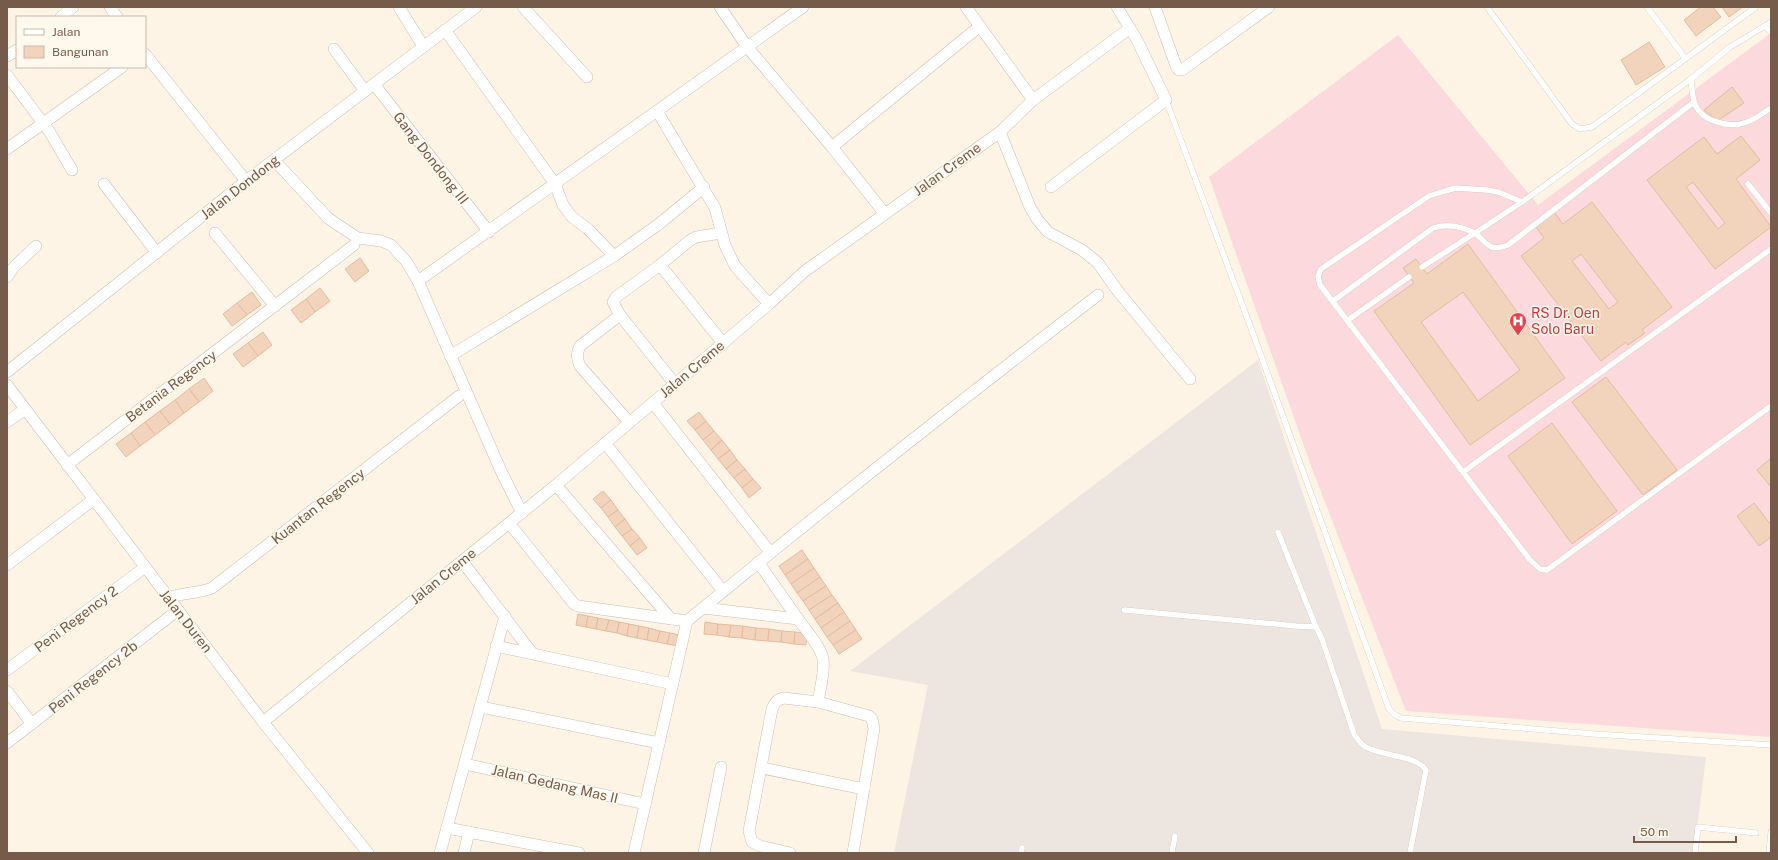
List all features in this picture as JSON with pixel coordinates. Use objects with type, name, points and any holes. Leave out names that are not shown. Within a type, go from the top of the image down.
[{"type":"street","points":[[62,16],[74,7]]},
{"type":"street","points":[[110,7],[116,16]]},
{"type":"street","points":[[399,7],[423,46]]},
{"type":"street","points":[[523,7],[587,77]]},
{"type":"street","points":[[720,7],[748,48],[832,147],[885,214]]},
{"type":"street","points":[[418,281],[748,48],[803,7]]},
{"type":"street","points":[[966,7],[1032,100]]},
{"type":"street","points":[[1051,187],[1166,100],[1130,28],[1116,7]]},
{"type":"street","points":[[1155,7],[1176,66],[1179,70],[1182,70],[1269,7]]},
{"type":"street","name":"Jalan Dondong","points":[[7,372],[246,181],[446,30],[471,8]]},
{"type":"street","points":[[832,147],[980,26]]},
{"type":"street","name":"Jalan Creme","points":[[263,722],[556,485],[769,304],[805,271],[1000,132],[1032,100],[1130,28]]},
{"type":"street","points":[[446,30],[555,184],[563,205],[572,217],[588,229],[614,256]]},
{"type":"street","points":[[334,49],[365,91]]},
{"type":"street","points":[[7,56],[16,51]]},
{"type":"street","points":[[146,55],[246,181]]},
{"type":"street","points":[[7,149],[121,68]]},
{"type":"street","points":[[7,75],[43,124],[72,170]]},
{"type":"street","name":"Gang Dondong III","points":[[374,84],[489,232]]},
{"type":"street","points":[[657,111],[704,187],[715,208],[721,233],[735,266],[769,304]]},
{"type":"street","points":[[1000,132],[1030,207],[1037,219],[1048,232],[1082,250],[1098,264],[1117,290],[1190,379]]},
{"type":"street","points":[[274,160],[328,218],[358,238],[381,241],[391,245],[406,261],[418,281],[450,356],[522,513]]},
{"type":"street","points":[[104,184],[157,253]]},
{"type":"street","points":[[450,356],[614,256],[659,224],[704,187]]},
{"type":"street","points":[[215,233],[275,306]]},
{"type":"street","points":[[675,384],[620,315],[614,306],[614,299],[660,265],[688,241],[696,237],[721,233]]},
{"type":"street","name":"Betania Regency","points":[[67,466],[354,245]]},
{"type":"street","points":[[7,277],[14,267],[36,246]]},
{"type":"street","points":[[660,265],[723,343]]},
{"type":"street","points":[[634,853],[687,621],[770,552],[940,416],[1098,295]]},
{"type":"street","points":[[620,315],[580,346],[577,351],[577,358],[580,366],[629,422]]},
{"type":"street","name":"Jalan Duren","points":[[7,385],[144,568],[169,598],[263,722],[368,853]]},
{"type":"street","name":"Kuantan Regency","points":[[169,598],[176,594],[194,593],[212,588],[459,396]]},
{"type":"street","points":[[653,403],[770,552]]},
{"type":"street","points":[[7,422],[25,409]]},
{"type":"street","points":[[605,443],[723,591]]},
{"type":"street","points":[[556,485],[671,619]]},
{"type":"street","points":[[7,565],[94,500]]},
{"type":"street","points":[[509,523],[574,604],[578,606],[687,621]]},
{"type":"street","points":[[462,561],[532,653]]},
{"type":"street","points":[[758,562],[820,650],[823,658],[823,670],[818,702]]},
{"type":"street","name":"Peni Regency 2","points":[[7,670],[144,568]]},
{"type":"street","points":[[703,608],[798,619]]},
{"type":"street","name":"Peni Regency 2b","points":[[7,743],[178,610]]},
{"type":"street","points":[[440,853],[505,616]]},
{"type":"street","points":[[496,646],[532,653],[608,672],[673,684]]},
{"type":"street","points":[[7,691],[32,724]]},
{"type":"street","points":[[790,853],[760,846],[752,842],[749,830],[772,709],[779,699],[784,698],[818,702],[868,716],[872,719],[874,729],[853,853]]},
{"type":"street","points":[[481,707],[659,743]]},
{"type":"street","name":"Jalan Gedang Mas II","points":[[465,764],[645,804]]},
{"type":"street","points":[[704,853],[721,766]]},
{"type":"street","points":[[762,768],[864,789]]},
{"type":"street","points":[[447,828],[580,853]]},
{"type":"street","points":[[464,853],[469,832]]},
{"type":"lane","points":[[1487,7],[1572,124],[1580,129],[1592,127],[1756,7]]},
{"type":"lane","points":[[1647,7],[1685,58]]},
{"type":"lane","points":[[1422,267],[1522,202],[1691,79],[1730,48],[1771,22]]},
{"type":"lane","points":[[1765,26],[1771,32]]},
{"type":"lane","points":[[1691,79],[1694,102],[1700,112],[1708,119],[1719,123],[1741,124],[1756,118],[1771,108]]},
{"type":"lane","points":[[1166,100],[1250,324],[1389,709],[1401,718],[1594,734],[1771,745]]},
{"type":"lane","points":[[1333,301],[1433,228],[1442,225],[1452,225],[1475,233],[1492,248],[1497,249],[1508,244],[1694,102]]},
{"type":"lane","points":[[1748,184],[1771,213]]},
{"type":"lane","points":[[1522,202],[1498,192],[1487,190],[1456,188],[1429,196],[1321,269],[1318,276],[1320,285],[1530,560],[1540,569],[1547,570],[1771,406]]},
{"type":"lane","points":[[1463,472],[1771,248]]},
{"type":"lane","points":[[1348,320],[1409,276]]},
{"type":"lane","points":[[1278,532],[1322,639],[1354,734],[1363,745],[1381,754],[1416,761],[1423,765],[1426,770],[1410,853]]},
{"type":"lane","points":[[1124,610],[1316,627]]},
{"type":"lane","points":[[1695,853],[1698,827],[1756,833]]},
{"type":"lane","points":[[1769,853],[1771,833]]},
{"type":"lane","points":[[1172,853],[1176,836]]},
{"type":"shaded area","name":"RS Dr. Oen Solo Baru","points":[[1771,33],[1771,737],[1406,711],[1311,466],[1209,177],[1398,35],[1538,205]]},
{"type":"shaded area","points":[[1258,360],[1382,729],[1706,757],[1694,853],[894,853],[928,685],[850,671]]},
{"type":"building","points":[[1701,7],[1713,7],[1721,17],[1696,36],[1684,20]]},
{"type":"building","points":[[1722,7],[1743,7],[1729,17]]},
{"type":"building","points":[[1649,42],[1665,67],[1636,85],[1621,60]]},
{"type":"building","points":[[1732,87],[1744,103],[1717,121],[1704,110]]},
{"type":"building","points":[[1741,136],[1760,160],[1736,179],[1771,227],[1715,269],[1647,180],[1704,137],[1717,154]],"holes":[[[1693,182],[1725,223],[1718,229],[1686,187]]]},
{"type":"building","points":[[1592,202],[1672,307],[1642,330],[1645,333],[1628,345],[1626,342],[1601,361],[1521,256],[1544,238],[1536,227],[1554,212],[1563,224]],"holes":[[[1581,254],[1618,302],[1609,309],[1572,261]]]},
{"type":"building","points":[[1468,244],[1565,378],[1470,445],[1374,311],[1414,283],[1403,268],[1416,259],[1427,274]],"holes":[[[1463,292],[1520,370],[1478,401],[1421,322]]]},
{"type":"building","points":[[360,258],[369,271],[355,282],[345,269]]},
{"type":"building","points":[[320,288],[330,301],[315,312],[306,299]]},
{"type":"building","points":[[252,292],[261,305],[247,315],[237,303]]},
{"type":"building","points":[[306,299],[315,312],[301,323],[291,310]]},
{"type":"building","points":[[237,303],[247,315],[232,326],[223,314]]},
{"type":"building","points":[[263,332],[272,345],[258,356],[248,343]]},
{"type":"building","points":[[248,343],[258,356],[243,367],[233,354]]},
{"type":"building","points":[[1606,377],[1677,470],[1643,495],[1572,402]]},
{"type":"building","points":[[204,378],[213,391],[199,402],[189,389]]},
{"type":"building","points":[[189,389],[199,402],[184,413],[175,400]]},
{"type":"building","points":[[175,400],[184,413],[170,424],[160,411]]},
{"type":"building","points":[[160,411],[170,424],[155,435],[145,422]]},
{"type":"building","points":[[699,412],[706,421],[695,430],[687,421]]},
{"type":"building","points":[[706,421],[714,431],[703,440],[695,430]]},
{"type":"building","points":[[145,422],[155,435],[140,446],[131,433]]},
{"type":"building","points":[[1552,423],[1617,511],[1572,544],[1508,456]]},
{"type":"building","points":[[714,431],[722,440],[711,450],[703,440]]},
{"type":"building","points":[[131,433],[140,446],[126,457],[116,444]]},
{"type":"building","points":[[722,440],[730,450],[718,459],[711,450]]},
{"type":"building","points":[[730,450],[737,460],[726,469],[718,459]]},
{"type":"building","points":[[1771,458],[1771,487],[1757,470]]},
{"type":"building","points":[[737,460],[745,469],[734,478],[726,469]]},
{"type":"building","points":[[745,469],[753,479],[742,488],[734,478]]},
{"type":"building","points":[[753,479],[761,488],[749,498],[742,488]]},
{"type":"building","points":[[603,491],[611,500],[601,508],[593,499]]},
{"type":"building","points":[[611,500],[618,510],[608,517],[601,508]]},
{"type":"building","points":[[1754,503],[1771,525],[1771,537],[1759,546],[1737,516]]},
{"type":"building","points":[[618,510],[625,519],[615,527],[608,517]]},
{"type":"building","points":[[625,519],[632,529],[622,536],[615,527]]},
{"type":"building","points":[[632,529],[640,538],[630,546],[622,536]]},
{"type":"building","points":[[640,538],[647,548],[637,555],[630,546]]},
{"type":"building","points":[[802,550],[808,559],[785,575],[779,566]]},
{"type":"building","points":[[808,559],[814,568],[791,584],[785,575]]},
{"type":"building","points":[[814,568],[820,577],[797,593],[791,584]]},
{"type":"building","points":[[820,577],[826,586],[803,601],[797,593]]},
{"type":"building","points":[[826,586],[832,595],[809,610],[803,601]]},
{"type":"building","points":[[832,595],[838,603],[815,619],[809,610]]},
{"type":"building","points":[[838,603],[844,612],[821,628],[815,619]]},
{"type":"building","points":[[844,612],[850,621],[827,637],[821,628]]},
{"type":"building","points":[[578,614],[588,616],[586,627],[576,625]]},
{"type":"building","points":[[588,616],[598,618],[596,629],[586,627]]},
{"type":"building","points":[[598,618],[609,620],[606,631],[596,629]]},
{"type":"building","points":[[609,620],[619,622],[617,633],[606,631]]},
{"type":"building","points":[[850,621],[856,630],[833,645],[827,637]]},
{"type":"building","points":[[619,622],[629,624],[627,636],[617,633]]},
{"type":"building","points":[[705,622],[718,624],[717,635],[704,634]]},
{"type":"building","points":[[629,624],[639,626],[637,638],[627,636]]},
{"type":"building","points":[[718,624],[731,625],[729,637],[717,635]]},
{"type":"building","points":[[731,625],[743,626],[742,638],[729,637]]},
{"type":"building","points":[[639,626],[649,628],[647,640],[637,638]]},
{"type":"building","points":[[743,626],[756,628],[755,640],[742,638]]},
{"type":"building","points":[[649,628],[660,631],[657,642],[647,640]]},
{"type":"building","points":[[756,628],[769,629],[768,641],[755,640]]},
{"type":"building","points":[[769,629],[782,631],[781,642],[768,641]]},
{"type":"building","points":[[856,630],[862,639],[839,654],[833,645]]},
{"type":"building","points":[[660,631],[670,633],[667,644],[657,642]]},
{"type":"building","points":[[782,631],[795,632],[794,644],[781,642]]},
{"type":"building","points":[[795,632],[807,633],[806,645],[794,644]]},
{"type":"building","points":[[670,633],[680,635],[678,646],[667,644]]},
{"type":"place","name":"RS Dr. Oen Solo Baru","points":[[1518,336]]}]
